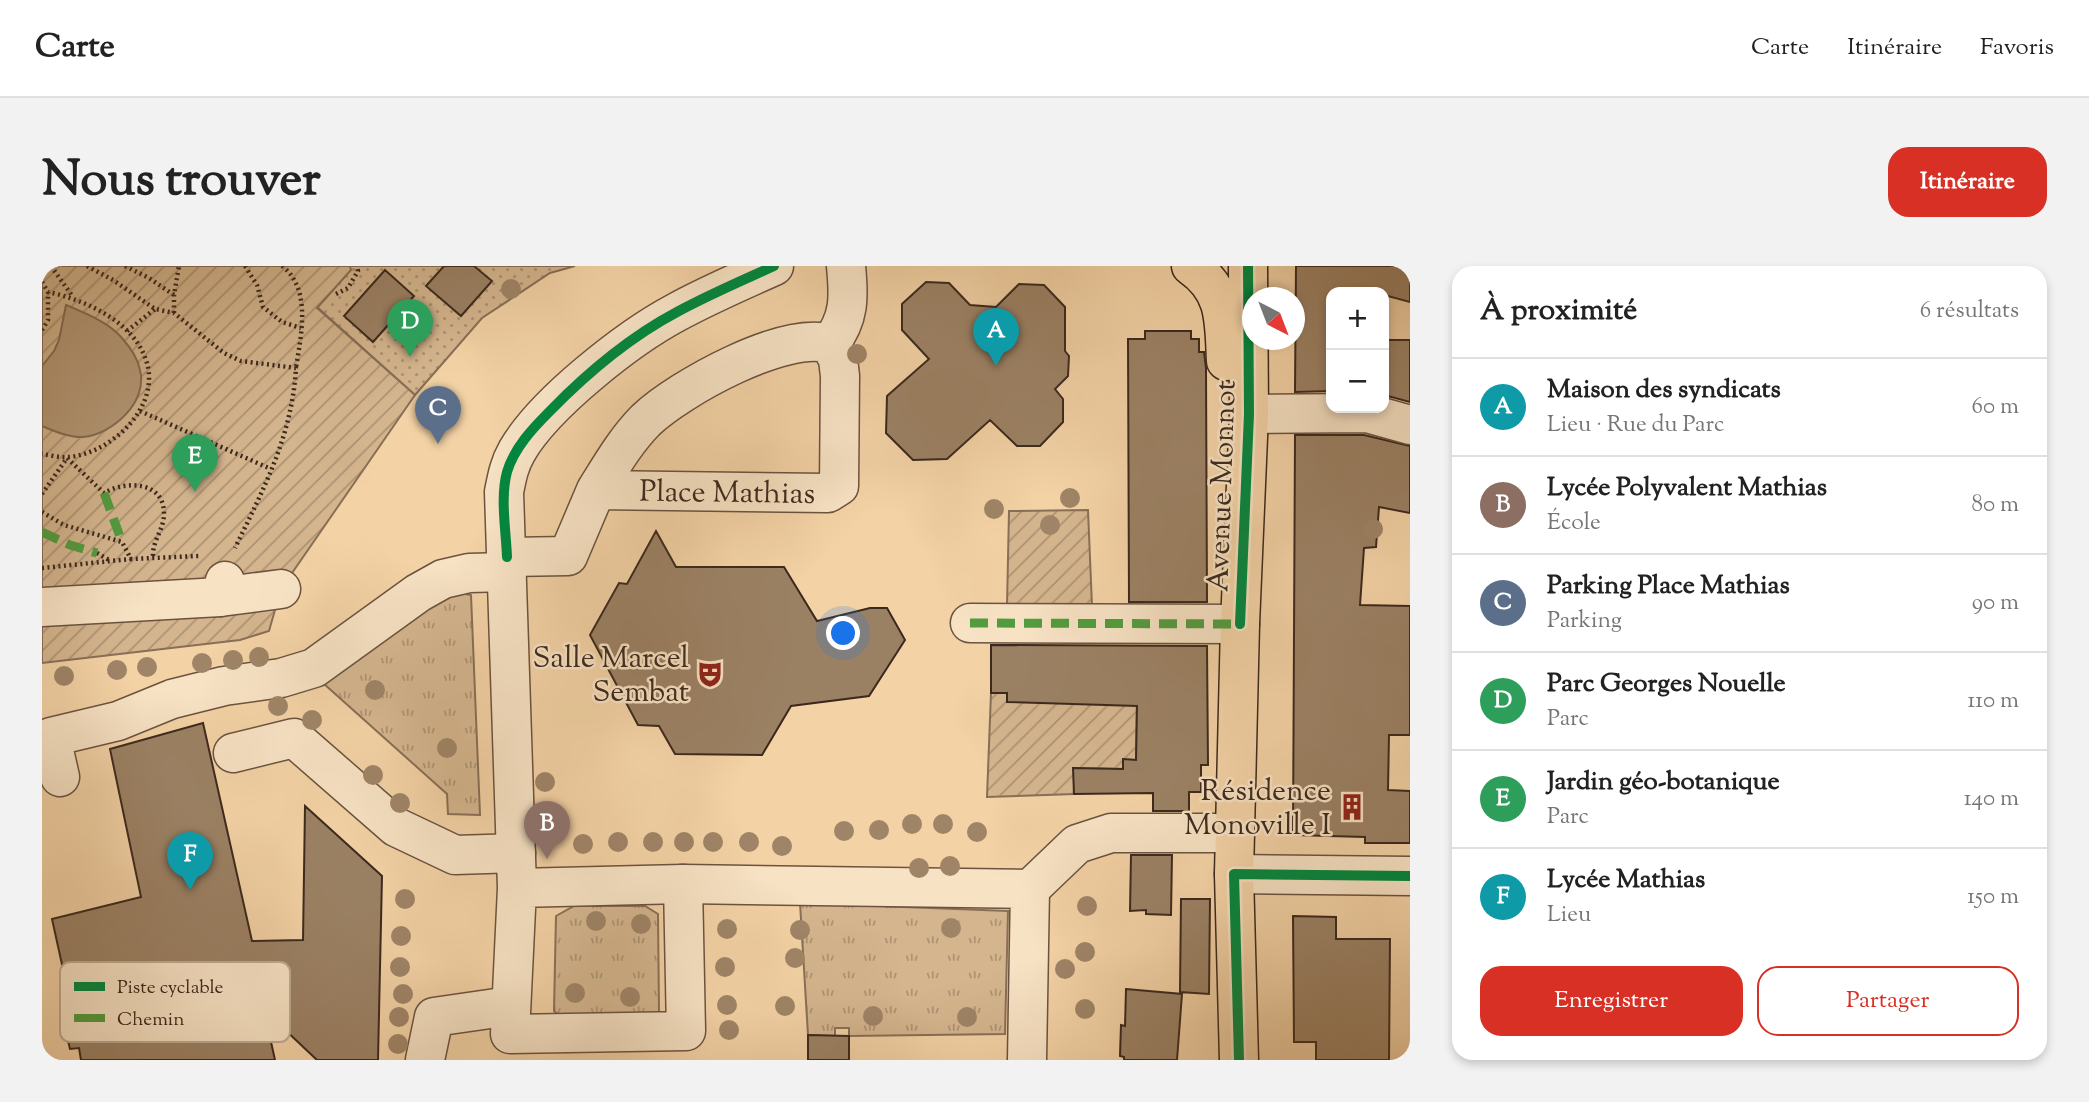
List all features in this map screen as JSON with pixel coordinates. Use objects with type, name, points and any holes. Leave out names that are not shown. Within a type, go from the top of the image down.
[{"type":"main road","points":[[1191,266],[1216,290],[1224,315],[1226,367],[1249,414]]},
{"type":"main road","name":"Avenue Monnot","points":[[1239,1060],[1234,874],[1240,624],[1249,414],[1248,266]]},
{"type":"street","points":[[683,884],[685,1031],[510,1034],[517,871],[504,492],[508,471],[517,450],[535,426],[567,393],[636,337],[675,313],[774,266]]},
{"type":"street","points":[[830,344],[842,329],[849,303],[846,266]]},
{"type":"street","name":"Place Mathias","points":[[507,565],[568,556],[596,490],[622,448],[647,420],[677,397],[733,366],[774,350],[799,342],[819,340],[830,344],[838,359],[840,376],[839,486],[828,493],[596,490]]},
{"type":"street","points":[[1249,414],[1367,413],[1410,425]]},
{"type":"street","points":[[60,777],[51,737],[118,721],[172,699],[224,686],[281,678],[314,668],[418,593],[443,579],[507,565]]},
{"type":"street","points":[[42,607],[220,572],[281,589]]},
{"type":"street","points":[[970,623],[1240,624]]},
{"type":"street","points":[[233,753],[294,738],[396,827],[454,855],[517,871],[683,884],[1030,889],[1077,844],[1111,833],[1235,833]]},
{"type":"street","points":[[1234,874],[1410,876]]},
{"type":"street","points":[[1027,1060],[1030,889]]},
{"type":"street","points":[[425,1060],[434,1017],[510,1006]]},
{"type":"path","points":[[51,266],[73,298]]},
{"type":"path","points":[[88,266],[155,309],[174,313],[224,353],[241,361],[296,368]]},
{"type":"path","points":[[125,266],[174,295]]},
{"type":"path","points":[[174,313],[179,266]]},
{"type":"path","points":[[245,266],[257,285],[263,307],[282,322],[301,328]]},
{"type":"path","points":[[42,568],[153,558],[220,572],[271,469],[294,400],[302,313],[298,289],[290,272],[282,266]]},
{"type":"path","points":[[336,294],[348,288],[358,271],[357,266]]},
{"type":"path","points":[[42,282],[48,292],[48,320],[42,330]]},
{"type":"path","points":[[42,454],[68,458],[89,452],[111,441],[128,426],[139,411],[147,395],[149,377],[146,360],[127,331],[73,298],[48,292]]},
{"type":"path","points":[[127,331],[155,309]]},
{"type":"path","points":[[139,411],[271,469]]},
{"type":"path","points":[[42,494],[68,458]]},
{"type":"path","points":[[68,458],[104,493],[115,486],[139,484],[151,490],[159,499],[164,511],[162,526],[153,545],[153,558]]},
{"type":"path","points":[[42,512],[64,525],[122,542],[131,559]]},
{"type":"path","points":[[97,553],[111,561]]},
{"type":"green space","points":[[42,266],[350,266],[351,270],[317,308],[415,395],[281,589],[269,631],[240,640],[42,663]]},
{"type":"green space","points":[[350,266],[575,266],[550,273],[482,318],[415,395],[317,307],[350,270]]},
{"type":"green space","points":[[1088,510],[1092,606],[1007,606],[1009,511]]},
{"type":"green space","points":[[449,591],[471,595],[480,815],[448,814],[447,794],[323,683]]},
{"type":"green space","points":[[991,693],[1007,693],[1007,702],[1137,695],[1136,760],[1123,759],[1123,769],[1074,768],[1074,794],[987,797]]},
{"type":"green space","points":[[800,903],[1008,911],[1005,1034],[849,1036],[849,1028],[835,1028],[835,1036],[808,1035]]},
{"type":"green space","points":[[574,906],[645,906],[658,914],[659,1012],[647,1024],[566,1021],[554,1011],[556,916]]},
{"type":"shaded area","points":[[66,305],[96,318],[116,332],[133,353],[140,370],[139,394],[126,414],[106,430],[83,437],[67,435],[42,426],[42,366],[59,340]]},
{"type":"building","points":[[444,266],[474,266],[492,281],[461,316],[426,286]]},
{"type":"building","points":[[1296,266],[1410,266],[1410,302],[1389,296],[1389,287],[1326,287],[1326,391],[1295,392],[1295,350],[1305,350],[1305,287],[1296,287]]},
{"type":"building","points":[[385,270],[414,296],[373,342],[344,316]]},
{"type":"building","points":[[926,282],[949,283],[970,305],[996,307],[1019,284],[1044,285],[1065,307],[1068,376],[1055,389],[1063,399],[1063,422],[1040,446],[1017,446],[990,420],[947,459],[913,460],[886,433],[887,396],[929,359],[902,330],[902,304]]},
{"type":"building","points":[[1145,331],[1191,331],[1191,339],[1199,339],[1199,352],[1204,352],[1207,602],[1129,602],[1128,339],[1145,339]]},
{"type":"building","points":[[1389,340],[1410,340],[1410,402],[1389,396]]},
{"type":"building","points":[[1295,435],[1364,435],[1410,446],[1410,513],[1379,507],[1376,547],[1364,548],[1360,605],[1410,606],[1410,735],[1389,735],[1388,790],[1410,791],[1410,843],[1365,843],[1365,837],[1293,835]]},
{"type":"building","name":"Salle Marcel Sembat","points":[[656,531],[676,567],[784,567],[817,621],[870,608],[887,608],[905,640],[869,696],[791,706],[762,755],[675,754],[659,726],[638,725],[590,635],[619,583],[627,584]]},
{"type":"building","points":[[991,645],[1207,646],[1208,765],[1201,765],[1201,792],[1189,792],[1189,811],[1153,811],[1153,793],[1074,794],[1073,768],[1123,769],[1123,759],[1136,760],[1137,706],[1007,702],[1007,693],[991,693]]},
{"type":"building","points":[[203,723],[252,941],[303,940],[305,806],[382,876],[378,1060],[317,1060],[290,1035],[290,962],[61,962],[52,919],[141,897],[110,749]]},
{"type":"building","points":[[1131,855],[1172,855],[1171,915],[1146,914],[1146,910],[1130,911]]},
{"type":"building","points":[[1181,899],[1210,899],[1209,994],[1180,992]]},
{"type":"building","points":[[1293,916],[1336,917],[1336,939],[1390,939],[1389,1060],[1316,1060],[1316,1042],[1294,1042]]},
{"type":"building","points":[[1126,989],[1182,994],[1177,1060],[1124,1060],[1124,1057],[1120,1056],[1121,1025],[1125,1026]]},
{"type":"building","points":[[808,1035],[849,1036],[849,1060],[808,1060]]},
{"type":"building","points":[[68,1042],[271,1042],[275,1060],[81,1060],[79,1048],[70,1049]]},
{"type":"marked path","points":[[104,493],[122,542]]},
{"type":"marked path","points":[[42,532],[70,545],[97,553]]},
{"type":"marked path","points":[[970,623],[1240,624]]},
{"type":"cycle path","points":[[507,557],[504,503],[507,472],[519,447],[537,424],[626,344],[689,306],[774,266]]},
{"type":"cycle path","points":[[1240,624],[1249,414],[1248,266]]},
{"type":"cycle path","points":[[1239,1060],[1234,874],[1410,876]]},
{"type":"place","name":"Parc Georges Nouelle","points":[[410,357]]},
{"type":"place","name":"Maison des syndicats","points":[[996,366]]},
{"type":"place","name":"Parking Place Mathias","points":[[438,444]]},
{"type":"place","name":"Jardin géo-botanique","points":[[195,492]]},
{"type":"place","name":"Salle Marcel Sembat","points":[[710,674]]},
{"type":"place","name":"Résidence Monoville I","points":[[1352,807]]},
{"type":"place","name":"Lycée Polyvalent Mathias","points":[[547,859]]},
{"type":"place","name":"Lycée Mathias","points":[[190,890]]}]
